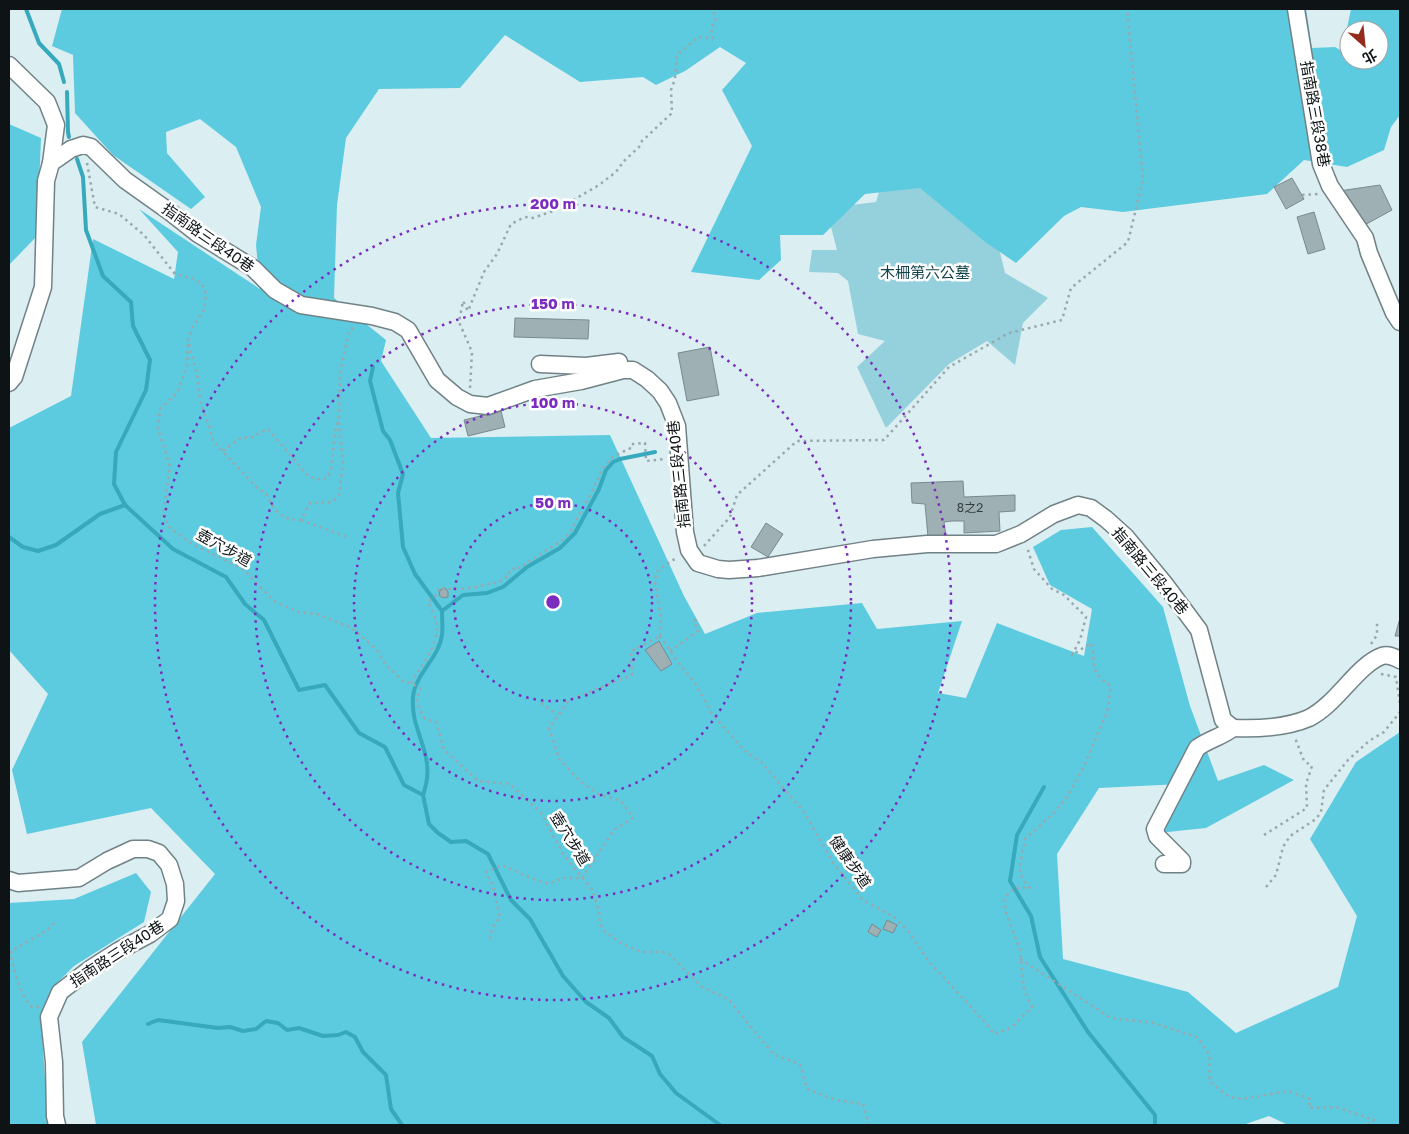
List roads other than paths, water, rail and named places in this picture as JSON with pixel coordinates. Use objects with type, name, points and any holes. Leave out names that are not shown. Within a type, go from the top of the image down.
[{"type":"street","name":"指南路三段38巷","points":[[1296,9],[1321,164],[1330,186],[1365,238],[1384,290],[1400,322]]},
{"type":"street","points":[[9,65],[47,102],[56,125],[51,163],[46,181],[43,287],[14,377],[9,383]]},
{"type":"street","name":"指南路三段40巷","points":[[51,163],[71,149],[83,145],[91,147],[125,180],[198,234],[253,268],[275,290],[301,305],[372,316],[395,322],[408,330],[437,380],[457,397],[470,404],[488,406],[535,389],[581,381],[623,370],[633,370]]},
{"type":"street","name":"指南路三段40巷","points":[[540,364],[586,366],[627,361],[633,370],[647,378],[660,391],[668,403],[677,426],[685,532],[689,550],[698,563],[718,569],[758,568],[873,548],[927,544],[996,544],[1020,534],[1054,514],[1078,505],[1091,508],[1126,537],[1199,630],[1223,720],[1233,728]]},
{"type":"street","points":[[1164,864],[1182,864],[1182,861],[1157,836],[1155,829],[1197,748],[1207,741],[1224,735],[1233,728],[1255,729],[1289,724],[1306,719],[1322,711],[1360,672],[1384,655],[1400,660]]},
{"type":"street","name":"指南路三段40巷","points":[[9,880],[18,883],[79,878],[107,861],[133,849],[148,849],[159,853],[169,865],[174,884],[176,901],[170,919],[150,934],[97,964],[60,992],[49,1017],[54,1062],[56,1125]]},
{"type":"waterway","points":[[26,9],[39,43],[59,64],[64,82]]},
{"type":"waterway","points":[[67,92],[69,137]]},
{"type":"waterway","points":[[77,159],[83,177],[86,230],[103,276],[131,302],[133,326],[150,360],[146,390],[116,452],[114,484],[125,505],[173,549],[226,577],[245,604],[264,620],[299,690],[325,685],[359,733],[385,747],[404,785],[423,795],[429,824],[451,842],[466,841],[488,854],[511,900],[530,919],[563,976],[586,1002],[609,1018],[623,1037],[652,1056],[660,1074],[676,1093],[720,1125]]},
{"type":"waterway","points":[[373,367],[370,381],[383,431],[390,440],[403,474],[398,493],[403,547],[415,574],[442,611]]},
{"type":"waterway","points":[[423,795],[427,781],[426,756],[415,722],[413,697],[418,681],[440,643],[442,611],[463,595],[487,593],[503,587],[527,567],[560,548],[575,533],[599,489],[606,470],[613,462],[655,452]]},
{"type":"waterway","points":[[9,537],[23,547],[38,551],[56,545],[100,514],[125,505]]},
{"type":"waterway","points":[[1044,787],[1017,835],[1010,881],[1031,916],[1040,957],[1088,1032],[1155,1115],[1155,1125]]},
{"type":"waterway","points":[[148,1024],[158,1020],[218,1028],[230,1027],[243,1031],[256,1029],[266,1021],[278,1023],[287,1030],[299,1028],[323,1036],[338,1035],[346,1032],[355,1037],[363,1052],[386,1075],[391,1109],[402,1125]]},
{"type":"park label","name":"木柵第六公墓","points":[[925,273]]}]
